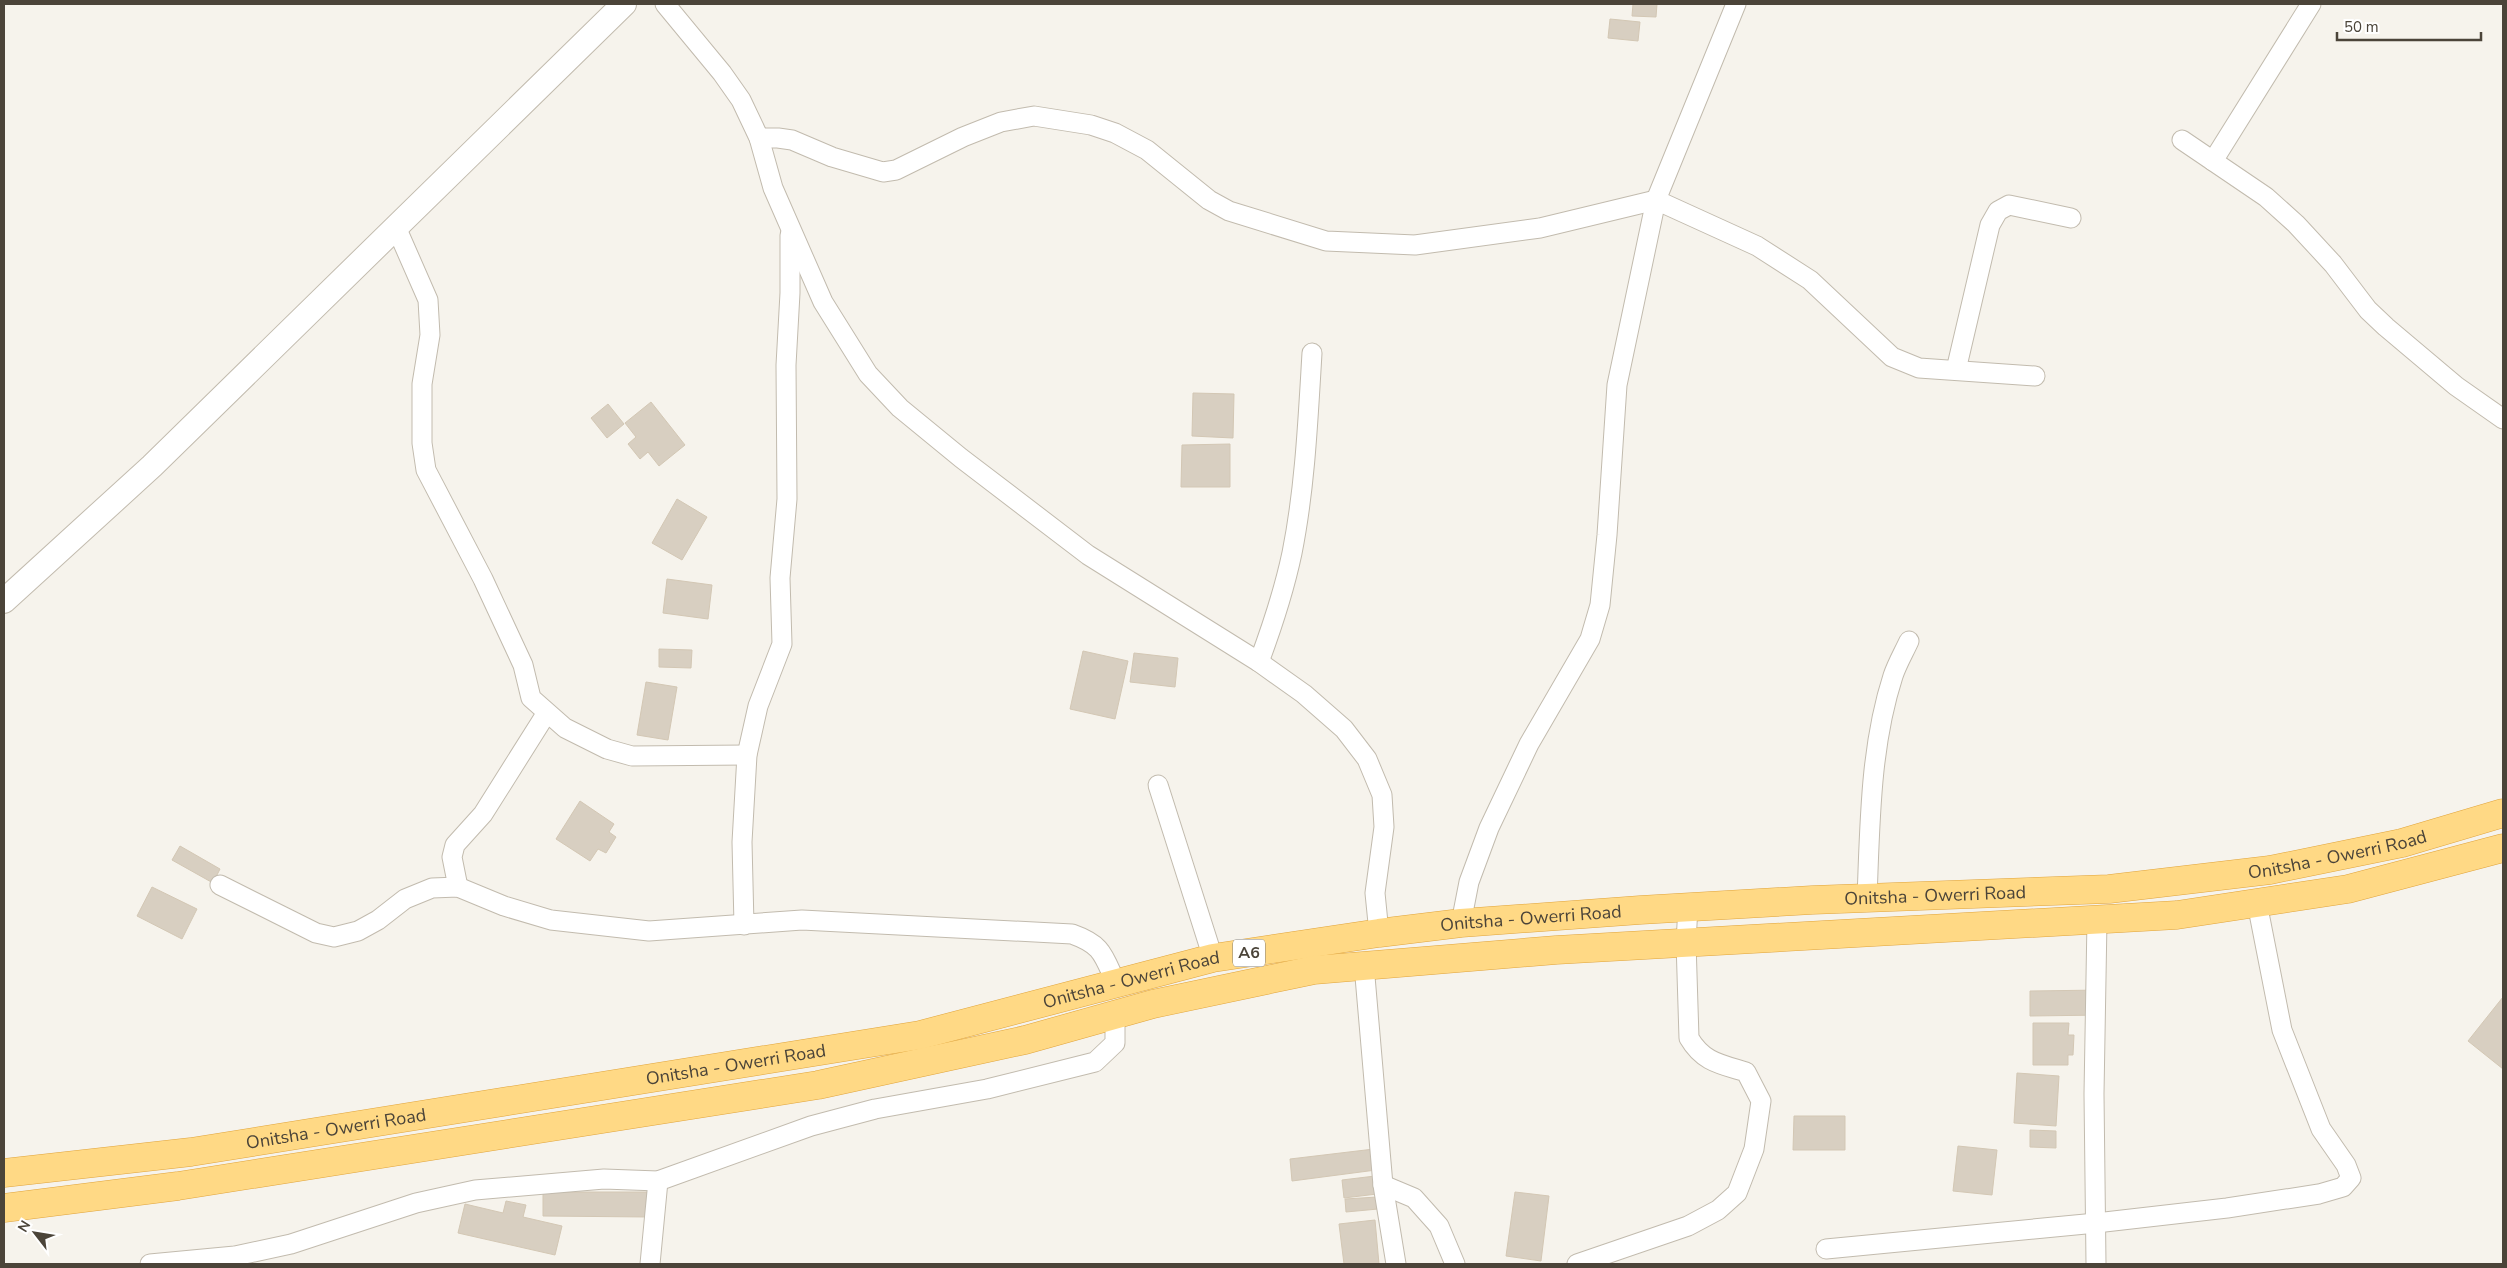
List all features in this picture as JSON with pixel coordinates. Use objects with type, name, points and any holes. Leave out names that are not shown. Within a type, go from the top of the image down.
[{"type":"highway","name":"Onitsha - Owerri Road","points":[[4,1173],[210,1149],[920,1034],[1213,958],[1378,934],[1462,923],[1688,907],[1866,898],[2109,890],[2270,870],[2402,843],[2503,813]]},
{"type":"highway","name":"Onitsha - Owerri Road","points":[[4,1208],[178,1186],[818,1085],[1026,1040],[1153,1004],[1314,970],[1686,942],[2177,915],[2348,889],[2503,848]]},
{"type":"street","points":[[4,601],[152,466],[624,4]]},
{"type":"street","points":[[665,4],[727,80],[740,100],[759,138],[773,188],[823,302],[868,374],[900,408],[961,458],[1088,555],[1259,662],[1304,694],[1344,729],[1367,759],[1382,795],[1384,819],[1375,893],[1378,934]]},
{"type":"street","points":[[1462,923],[1469,882],[1489,828],[1529,744],[1590,639],[1600,605],[1607,535],[1617,385],[1656,200],[1736,4]]},
{"type":"street","points":[[2213,161],[2311,4]]},
{"type":"street","points":[[759,138],[792,140],[832,157],[869,170],[883,172],[896,170],[963,137],[1001,122],[1034,116],[1091,124],[1115,133],[1147,150],[1209,200],[1229,211],[1326,241],[1416,246],[1540,228],[1656,200],[1757,246],[1810,280],[1892,357],[1918,368],[2035,376]]},
{"type":"street","points":[[2182,140],[2266,197],[2296,224],[2333,264],[2368,310],[2386,327],[2456,386],[2503,419]]},
{"type":"street","points":[[1956,370],[1990,225],[1998,211],[2009,205],[2071,218]]},
{"type":"street","points":[[744,925],[742,842],[747,754],[758,706],[782,644],[780,578],[787,499],[786,365],[790,293],[790,226]]},
{"type":"street","points":[[396,228],[428,300],[430,335],[422,384],[422,443],[426,470],[484,579],[523,665],[531,698],[546,714],[565,728],[607,749],[632,756],[747,754]]},
{"type":"street","points":[[1259,662],[1276,616],[1292,552],[1306,453],[1312,353]]},
{"type":"street","points":[[1866,898],[1872,793],[1882,719],[1893,674],[1909,641]]},
{"type":"street","points":[[458,887],[452,857],[455,845],[483,814],[546,714]]},
{"type":"street","points":[[1158,785],[1213,958]]},
{"type":"street","points":[[220,885],[316,933],[334,937],[358,930],[378,920],[406,899],[423,891],[432,888],[458,887],[504,906],[551,920],[649,931],[802,920],[1072,934],[1091,941],[1101,951],[1116,983]]},
{"type":"street","points":[[1826,1249],[2096,1224],[2319,1194],[2343,1188],[2351,1178],[2346,1164],[2321,1129],[2282,1030],[2258,903]]},
{"type":"street","points":[[1577,1264],[1688,1226],[1718,1210],[1737,1193],[1754,1150],[1761,1101],[1746,1072],[1718,1063],[1697,1052],[1689,1038],[1686,942],[1688,907]]},
{"type":"street","points":[[2096,1264],[2094,1094],[2097,920]]},
{"type":"street","points":[[1364,965],[1383,1185],[1396,1264]]},
{"type":"street","points":[[157,1264],[235,1256],[291,1244],[416,1203],[475,1190],[604,1180],[658,1181],[811,1126],[875,1109],[987,1089],[1095,1062],[1115,1043],[1115,1015]]},
{"type":"street","points":[[650,1264],[658,1181]]},
{"type":"street","points":[[1383,1185],[1414,1198],[1439,1226],[1456,1264]]},
{"type":"building","points":[[1633,4],[1657,4],[1656,17],[1632,16]]},
{"type":"building","points":[[1610,19],[1640,22],[1638,41],[1608,38]]},
{"type":"building","points":[[1193,393],[1234,394],[1233,438],[1192,436]]},
{"type":"building","points":[[651,402],[685,445],[659,466],[648,452],[640,459],[628,444],[636,437],[625,423]]},
{"type":"building","points":[[608,404],[624,424],[607,438],[591,418]]},
{"type":"building","points":[[1230,444],[1230,487],[1181,487],[1182,445]]},
{"type":"building","points":[[677,499],[707,517],[682,560],[652,543]]},
{"type":"building","points":[[667,579],[712,585],[708,619],[663,613]]},
{"type":"building","points":[[659,649],[692,650],[691,668],[659,667]]},
{"type":"building","points":[[1083,651],[1128,661],[1115,719],[1070,709]]},
{"type":"building","points":[[1134,653],[1178,658],[1175,687],[1130,682]]},
{"type":"building","points":[[646,682],[677,687],[668,740],[637,735]]},
{"type":"building","points":[[580,801],[614,824],[609,832],[616,837],[606,853],[598,849],[590,861],[556,839]]},
{"type":"building","points":[[180,846],[220,869],[213,883],[172,860]]},
{"type":"building","points":[[152,887],[197,909],[182,939],[137,916]]},
{"type":"building","points":[[2102,990],[2103,1015],[2030,1016],[2030,991]]},
{"type":"building","points":[[2503,997],[2503,1069],[2468,1041]]},
{"type":"building","points":[[2033,1023],[2069,1023],[2068,1035],[2074,1035],[2073,1055],[2068,1055],[2068,1065],[2033,1065]]},
{"type":"building","points":[[2017,1073],[2059,1076],[2056,1126],[2014,1123]]},
{"type":"building","points":[[1794,1116],[1845,1116],[1845,1150],[1793,1150]]},
{"type":"building","points":[[2030,1130],[2056,1131],[2056,1148],[2030,1147]]},
{"type":"building","points":[[1958,1146],[1997,1150],[1992,1195],[1953,1191]]},
{"type":"building","points":[[1374,1149],[1376,1170],[1292,1181],[1290,1159]]},
{"type":"building","points":[[1375,1176],[1377,1194],[1344,1198],[1342,1180]]},
{"type":"building","points":[[543,1192],[650,1192],[649,1217],[543,1216]]},
{"type":"building","points":[[1515,1192],[1549,1196],[1541,1261],[1506,1256]]},
{"type":"building","points":[[1377,1197],[1378,1209],[1346,1212],[1345,1199]]},
{"type":"building","points":[[506,1201],[526,1205],[523,1217],[562,1226],[555,1255],[458,1233],[465,1204],[503,1213]]},
{"type":"building","points":[[1375,1220],[1379,1264],[1344,1264],[1339,1224]]}]
